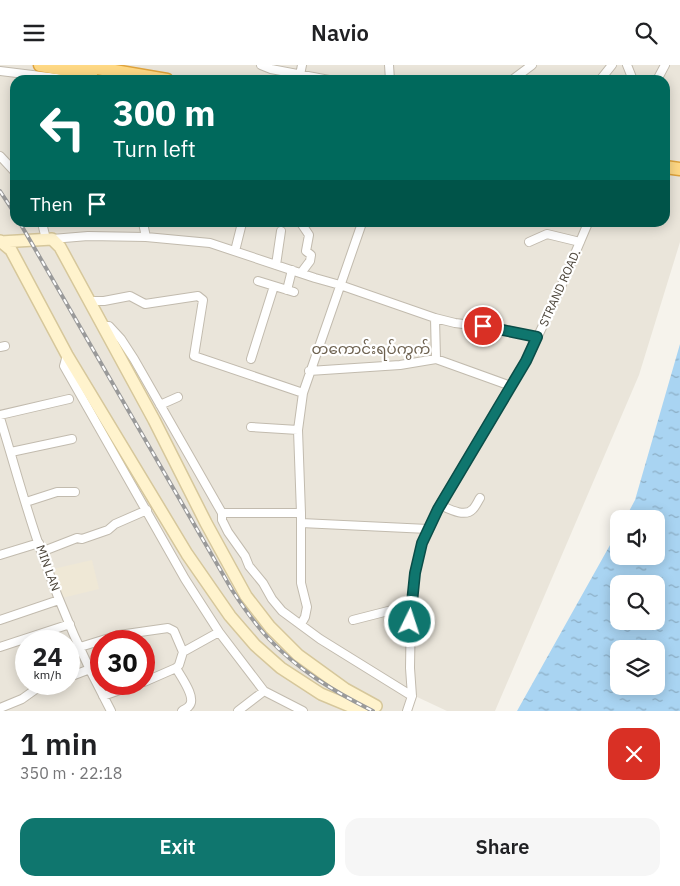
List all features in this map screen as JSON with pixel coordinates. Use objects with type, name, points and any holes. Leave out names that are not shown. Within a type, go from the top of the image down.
[{"type":"highway","points":[[40,65],[94,74]]},
{"type":"highway","points":[[80,65],[94,74]]},
{"type":"main road","points":[[0,242],[49,239],[60,247],[154,420],[206,523],[252,604],[270,627],[298,655],[375,709]]},
{"type":"main road","points":[[0,242],[11,250],[21,267],[97,415],[230,617],[281,668],[304,684],[338,702],[362,711]]},
{"type":"street","points":[[261,65],[300,75],[302,65]]},
{"type":"street","points":[[604,75],[612,65]]},
{"type":"street","points":[[0,71],[32,75]]},
{"type":"street","points":[[0,156],[10,167]]},
{"type":"street","points":[[44,227],[49,239],[88,236],[146,237],[210,243],[434,318],[455,323],[497,328],[537,337]]},
{"type":"street","points":[[144,227],[146,237]]},
{"type":"street","points":[[235,251],[241,227]]},
{"type":"street","points":[[301,273],[310,261],[311,255],[306,251],[309,235],[304,227]]},
{"type":"street","points":[[301,624],[307,607],[301,583],[298,430],[303,393],[309,371],[361,227]]},
{"type":"street","name":"STRAND ROAD.","points":[[407,711],[412,696],[410,668],[411,607],[415,573],[422,543],[440,505],[526,361],[558,296],[586,227]]},
{"type":"street","points":[[276,265],[281,231]]},
{"type":"street","points":[[529,242],[547,234],[580,242]]},
{"type":"street","points":[[258,281],[290,291],[292,271]]},
{"type":"street","points":[[251,359],[274,286]]},
{"type":"street","points":[[90,301],[130,296],[145,304],[198,296],[203,300],[194,356],[303,393]]},
{"type":"street","points":[[434,318],[436,359]]},
{"type":"street","points":[[104,326],[109,325],[121,339],[222,513],[222,520],[228,532],[245,556],[249,567],[264,583],[272,599],[282,611],[320,639],[412,696]]},
{"type":"street","points":[[309,371],[400,365],[436,359],[511,386]]},
{"type":"street","points":[[160,405],[178,397]]},
{"type":"street","points":[[0,416],[70,399]]},
{"type":"street","points":[[97,415],[185,579],[219,632],[264,691],[303,711]]},
{"type":"street","name":"MIN LAN","points":[[0,416],[6,447],[40,548],[59,600],[73,630]]},
{"type":"street","points":[[252,427],[298,430]]},
{"type":"street","points":[[6,447],[72,439]]},
{"type":"street","points":[[26,502],[57,492],[75,492]]},
{"type":"street","points":[[440,505],[458,513],[469,512],[480,498]]},
{"type":"street","points":[[0,555],[40,548],[77,538],[82,539],[108,531],[115,524],[147,511]]},
{"type":"street","points":[[222,513],[301,513]]},
{"type":"street","points":[[301,523],[428,529]]},
{"type":"street","points":[[0,620],[59,600]]},
{"type":"street","points":[[353,620],[411,607]]},
{"type":"street","points":[[0,647],[70,624]]},
{"type":"street","points":[[80,647],[119,635],[168,628],[174,631],[183,652],[180,665],[155,677]]},
{"type":"street","points":[[183,652],[219,632]]},
{"type":"street","name":"MIN LAN","points":[[80,647],[90,669]]},
{"type":"street","points":[[176,668],[190,691],[192,700],[190,706],[182,711]]},
{"type":"street","points":[[80,673],[90,669]]},
{"type":"street","points":[[238,711],[264,691]]},
{"type":"street","points":[[0,708],[28,695]]},
{"type":"street","name":"MIN LAN","points":[[103,696],[111,711]]},
{"type":"shaded area","points":[[0,65],[680,65],[680,242],[639,375],[495,711],[447,711],[415,696],[410,711],[0,711]]},
{"type":"shaded area","points":[[92,560],[99,589],[62,598],[53,569]]},
{"type":"water","points":[[680,344],[680,711],[517,711],[610,545],[610,565],[665,565],[665,510],[630,510],[635,500]]},
{"type":"railway","points":[[0,191],[10,206]]},
{"type":"railway","points":[[22,227],[232,590],[245,609],[269,639],[292,661],[331,688],[373,711]]},
{"type":"district","name":"တကောင်းရပ်ကွက်","points":[[371,349]]},
{"type":"route","points":[[410,622],[415,573],[422,543],[438,509],[526,361],[537,337],[483,326]]}]
